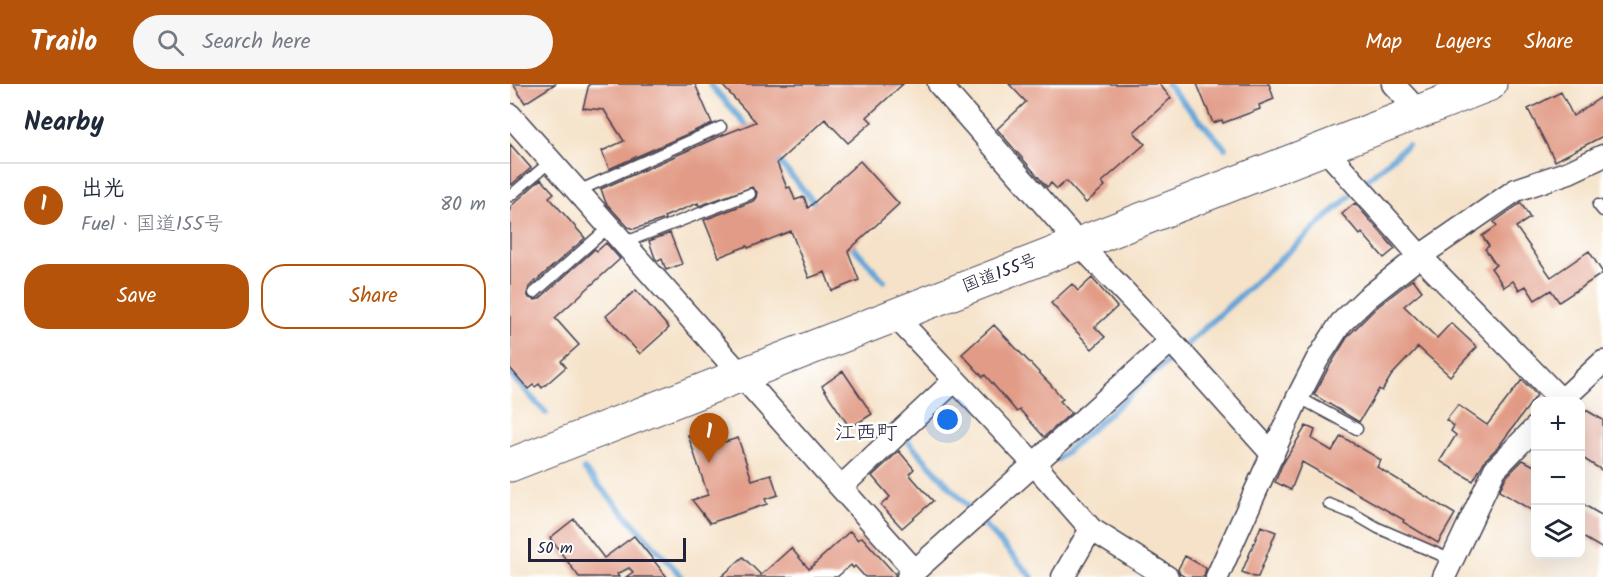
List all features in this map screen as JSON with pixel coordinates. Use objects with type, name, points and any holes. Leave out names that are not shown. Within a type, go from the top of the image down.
[{"type":"highway","name":"国道155号","points":[[510,465],[1491,84]]},
{"type":"street","points":[[939,84],[1079,244],[1171,341],[1273,455]]},
{"type":"street","points":[[1393,84],[1419,112]]},
{"type":"street","points":[[510,115],[841,487],[912,574],[1171,341]]},
{"type":"street","points":[[1324,148],[1420,256],[1556,397]]},
{"type":"street","points":[[1217,577],[1298,398],[1317,360],[1341,323],[1367,298],[1420,256],[1516,190],[1569,172],[1603,156]]},
{"type":"street","points":[[894,315],[1034,464],[1091,529],[1167,577]]},
{"type":"street","points":[[1564,397],[1603,362]]},
{"type":"street","points":[[841,487],[955,380]]},
{"type":"street","points":[[1448,568],[1495,469],[1531,432]]},
{"type":"street","points":[[1063,577],[1091,529]]},
{"type":"lane","points":[[578,191],[721,127]]},
{"type":"lane","points":[[510,196],[550,161]]},
{"type":"lane","points":[[534,293],[616,235],[750,194]]},
{"type":"lane","points":[[1298,398],[1357,429]]},
{"type":"lane","points":[[1329,504],[1354,514],[1448,568]]},
{"type":"building","points":[[513,84],[555,84],[525,103]]},
{"type":"building","points":[[589,84],[695,84],[712,123],[609,169],[602,151],[624,141],[604,110],[583,108]]},
{"type":"building","points":[[721,84],[903,84],[867,117],[872,122],[848,143],[825,119],[777,163],[787,188],[790,187],[795,200],[804,197],[808,208],[860,161],[899,204],[848,251],[859,280],[832,291],[825,272],[809,278],[791,231],[719,257],[704,220],[753,201],[757,192],[752,187],[699,206],[698,203],[664,217],[665,219],[634,229],[628,227],[606,203],[601,189],[756,122]]},
{"type":"building","points":[[1009,84],[1159,84],[1171,98],[1134,132],[1145,144],[1102,182],[1105,186],[1086,203],[1066,181],[1057,189],[1051,183],[1047,187],[997,129],[1026,102]]},
{"type":"building","points":[[1197,84],[1269,84],[1274,99],[1259,105],[1260,109],[1223,123],[1222,120],[1213,123]]},
{"type":"building","points":[[1561,92],[1573,116],[1603,96],[1603,136],[1555,161],[1528,109]]},
{"type":"building","points":[[510,144],[531,168],[511,185],[510,184]]},
{"type":"building","points":[[541,179],[554,193],[549,197],[585,238],[529,287],[527,294],[529,298],[539,299],[595,249],[597,251],[606,243],[620,259],[555,318],[579,345],[561,361],[566,367],[542,388],[539,384],[528,389],[510,368],[510,207]]},
{"type":"building","points":[[1355,203],[1395,249],[1384,258],[1342,214]]},
{"type":"building","points":[[1521,203],[1530,218],[1516,227],[1551,277],[1589,251],[1603,273],[1559,302],[1551,290],[1535,300],[1526,286],[1519,290],[1513,281],[1504,287],[1491,268],[1496,265],[1485,249],[1489,246],[1482,236],[1497,226],[1494,222]]},
{"type":"building","points":[[670,233],[682,264],[666,270],[662,259],[658,261],[655,258],[649,241]]},
{"type":"building","points":[[1092,278],[1117,307],[1095,327],[1105,337],[1092,349],[1051,303],[1072,284],[1078,291]]},
{"type":"building","points":[[1413,279],[1422,291],[1404,306],[1437,338],[1451,323],[1477,347],[1450,376],[1418,347],[1391,376],[1382,391],[1379,389],[1359,422],[1314,395],[1348,336],[1376,308]]},
{"type":"building","points":[[636,290],[669,328],[640,354],[606,316]]},
{"type":"building","points":[[994,325],[1051,385],[1063,399],[1060,401],[1071,413],[1044,437],[1020,410],[1017,412],[985,375],[983,377],[962,354]]},
{"type":"building","points":[[843,371],[872,414],[850,428],[822,386]]},
{"type":"building","points":[[1522,380],[1537,395],[1531,397],[1531,403],[1499,446],[1485,460],[1473,481],[1440,461],[1456,435],[1451,431],[1454,426],[1446,420],[1458,405],[1487,425]]},
{"type":"building","points":[[1586,410],[1603,420],[1603,471],[1585,460]]},
{"type":"building","points":[[719,425],[725,442],[738,438],[752,480],[771,474],[778,495],[765,499],[767,504],[710,523],[692,500],[708,495],[688,435]]},
{"type":"building","points":[[1306,426],[1315,430],[1312,439],[1332,451],[1341,436],[1381,460],[1377,467],[1455,514],[1438,543],[1403,522],[1404,520],[1302,462],[1291,490],[1275,482],[1282,465]]},
{"type":"building","points":[[899,451],[914,469],[909,474],[933,501],[902,528],[881,505],[890,497],[872,476]]},
{"type":"building","points":[[1523,460],[1531,464],[1531,510],[1499,491],[1506,477]]},
{"type":"building","points":[[1585,505],[1603,516],[1603,549],[1585,538]]},
{"type":"building","points":[[574,519],[604,558],[634,536],[667,577],[626,577],[633,572],[629,568],[617,574],[619,577],[579,577],[550,538]]},
{"type":"building","points":[[1261,526],[1276,532],[1258,577],[1254,577],[1242,572]]},
{"type":"building","points":[[850,531],[858,540],[862,537],[895,574],[895,577],[865,577],[855,566],[853,568],[851,565],[837,577],[721,577],[743,557],[761,575],[791,548],[809,569]]},
{"type":"building","points":[[1185,556],[1206,568],[1204,577],[1185,577],[1180,574],[1178,569]]},
{"type":"waterway","points":[[710,84],[752,132]]},
{"type":"waterway","points":[[1167,84],[1225,148]]},
{"type":"waterway","points":[[1365,182],[1407,145]]},
{"type":"waterway","points":[[773,155],[820,209]]},
{"type":"waterway","points":[[1186,345],[1350,196]]},
{"type":"waterway","points":[[848,241],[884,281]]},
{"type":"waterway","points":[[1058,459],[1172,357]]},
{"type":"waterway","points":[[510,374],[546,413]]},
{"type":"waterway","points":[[909,435],[905,438],[972,511]]},
{"type":"waterway","points":[[584,469],[682,577]]},
{"type":"waterway","points":[[982,522],[1032,577]]},
{"type":"place","name":"出光","points":[[709,463]]},
{"type":"district","name":"江西町","points":[[866,433]]}]
